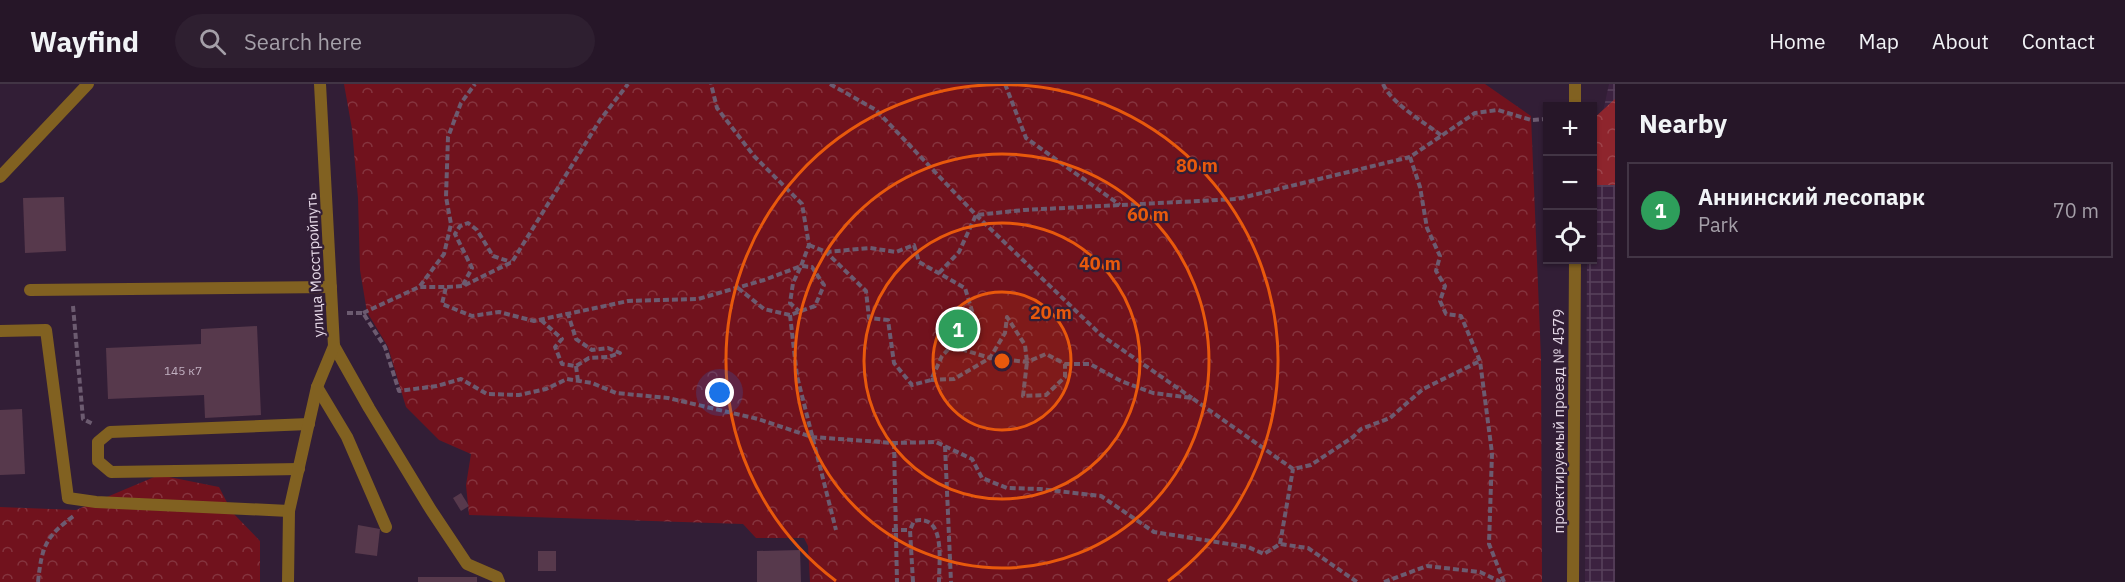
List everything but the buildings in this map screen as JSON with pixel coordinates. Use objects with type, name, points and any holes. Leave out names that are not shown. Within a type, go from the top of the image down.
[{"type":"street","points":[[0,177],[88,84]]},
{"type":"street","name":"улица Мосстройпуть","points":[[288,582],[289,512],[317,387],[334,346],[320,84]]},
{"type":"street","points":[[1575,84],[1575,102]]},
{"type":"street","name":"проектируемый проезд № 4579","points":[[1573,582],[1575,264]]},
{"type":"street","points":[[30,290],[331,287]]},
{"type":"street","points":[[0,331],[46,330],[68,498],[96,502],[289,512]]},
{"type":"street","points":[[334,346],[431,510],[467,564],[496,577],[499,582]]},
{"type":"street","points":[[317,387],[347,437],[386,527]]},
{"type":"street","points":[[299,469],[111,472],[98,461],[98,442],[110,432],[309,424]]},
{"type":"path","points":[[419,287],[444,254],[451,224],[446,197],[448,137],[461,103],[475,84]]},
{"type":"path","points":[[346,313],[363,313],[419,287],[463,286],[512,262],[600,120],[628,84]]},
{"type":"path","points":[[711,84],[717,108],[754,156],[802,204],[808,245],[793,283],[790,303],[799,311]]},
{"type":"path","points":[[830,84],[876,110],[976,215],[1101,335],[1293,469],[1311,465],[1353,437],[1361,429],[1390,418],[1423,389],[1480,361]]},
{"type":"path","points":[[1005,84],[1026,138],[1121,206]]},
{"type":"path","points":[[1383,84],[1398,104],[1414,113],[1442,136]]},
{"type":"path","points":[[976,215],[1024,210],[1237,199],[1410,158],[1475,113],[1498,110],[1531,120],[1543,119]]},
{"type":"path","points":[[1410,158],[1420,187],[1427,228],[1440,256],[1436,271],[1445,286],[1440,301],[1446,314],[1461,316],[1480,361],[1492,453],[1489,544],[1502,582]]},
{"type":"path","points":[[939,273],[958,252],[976,215]]},
{"type":"path","points":[[463,286],[472,268],[455,234],[460,226],[468,223],[477,230],[493,256],[512,262]]},
{"type":"path","points":[[808,245],[826,252],[866,291],[869,318],[888,320],[894,363],[912,385],[931,380],[954,379],[990,358],[1005,333],[1007,317],[1025,345],[1027,362],[1023,396],[1046,395],[1065,377],[1065,364]]},
{"type":"path","points":[[826,252],[870,248],[896,252],[914,245],[919,262],[965,288],[975,321],[942,356],[931,380]]},
{"type":"path","points":[[446,287],[442,304],[472,316],[499,312],[534,321],[627,301],[698,299],[801,266],[812,267],[824,285],[814,306],[790,315],[764,309],[737,288]]},
{"type":"path","points":[[72,290],[83,418],[110,432]]},
{"type":"path","points":[[363,313],[385,347],[399,391],[436,386],[461,379],[487,394],[519,395],[546,389],[567,379],[591,382],[616,393],[668,398],[747,416],[812,437],[894,443],[936,442],[972,459],[982,478],[1007,488],[1040,489],[1101,496],[1155,532],[1248,547],[1264,554],[1280,544],[1308,548],[1358,582]]},
{"type":"path","points":[[540,320],[562,339],[555,347],[562,364],[576,366],[590,358],[608,357],[620,353],[608,348],[592,350],[576,339],[568,314]]},
{"type":"path","points":[[790,315],[797,376],[836,530]]},
{"type":"path","points":[[951,346],[990,358],[1027,362],[1046,354],[1065,364],[1090,364],[1121,381],[1153,393],[1192,398]]},
{"type":"path","points":[[576,366],[578,381]]},
{"type":"path","points":[[894,443],[894,530],[897,582]]},
{"type":"path","points":[[945,446],[951,582]]},
{"type":"path","points":[[1280,544],[1293,469]]},
{"type":"path","points":[[38,582],[40,560],[49,537],[72,517],[96,502]]},
{"type":"path","points":[[913,582],[910,530],[914,521],[923,519],[932,523],[938,534],[939,582]]},
{"type":"path","points":[[894,530],[910,530]]},
{"type":"path","points":[[938,534],[949,534]]},
{"type":"path","points":[[1384,582],[1426,566],[1480,572],[1502,582]]},
{"type":"shaded area","points":[[1609,84],[1615,84],[1615,582],[1585,582],[1587,264],[1597,264],[1597,140]]},
{"type":"green space","points":[[344,84],[1485,84],[1531,116],[1541,358],[1542,582],[810,582],[808,546],[804,538],[756,538],[743,524],[469,515],[466,485],[471,454],[439,440],[406,407],[388,347],[367,312],[360,270],[358,198],[352,129]]},
{"type":"green space","points":[[1615,99],[1615,185],[1597,185],[1597,115]]},
{"type":"green space","points":[[159,475],[219,487],[232,512],[260,541],[260,582],[0,582],[0,507],[76,510]]},
{"type":"place","name":"Аннинский лесопарк","points":[[958,329]]}]
